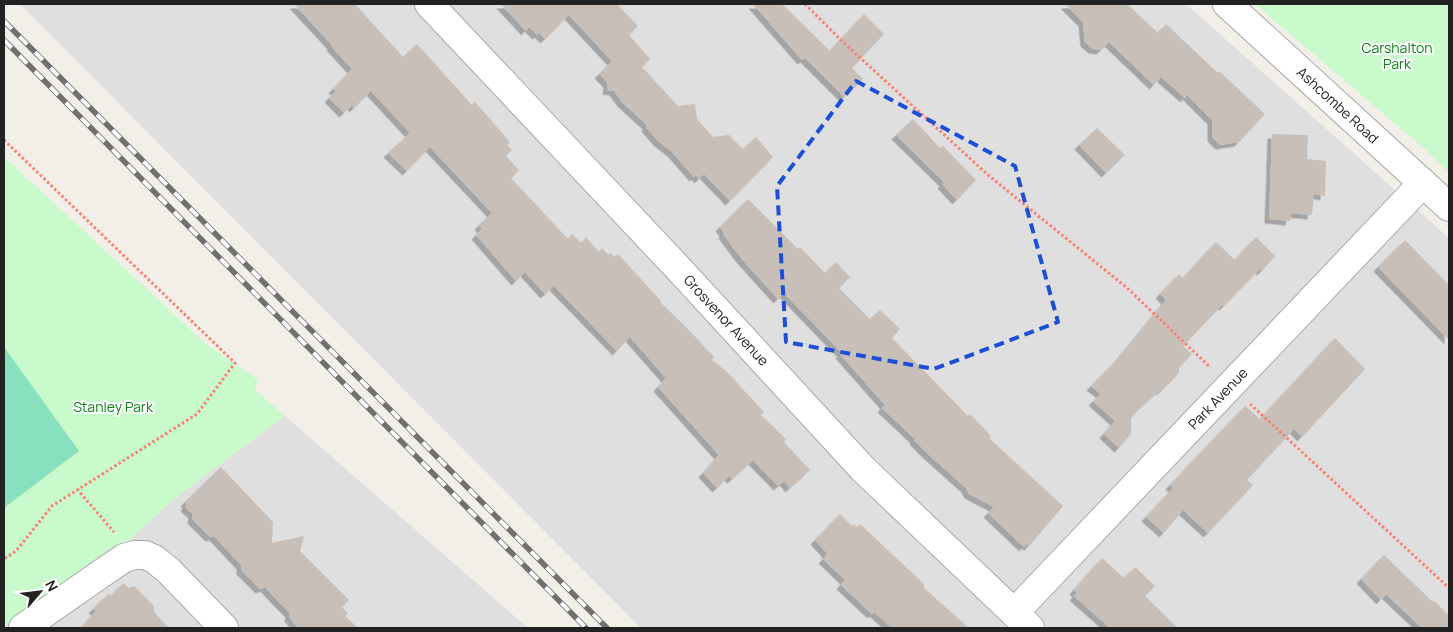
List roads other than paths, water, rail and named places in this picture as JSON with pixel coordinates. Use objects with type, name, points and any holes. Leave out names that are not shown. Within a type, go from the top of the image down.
[{"type":"street","name":"Grosvenor Avenue","points":[[429,4],[678,267],[863,469],[1022,621]]},
{"type":"street","name":"Ashcombe Road","points":[[1228,4],[1449,207]]},
{"type":"street","name":"Park Avenue","points":[[1022,621],[1230,386],[1422,183]]},
{"type":"street","points":[[23,628],[124,558],[134,555],[144,555],[154,559],[168,570],[224,628]]},
{"type":"railway","points":[[4,21],[607,628]]},
{"type":"railway","points":[[4,40],[586,628]]},
{"type":"park label","name":"Carshalton Park","points":[[1397,56]]},
{"type":"park label","name":"Stanley Park","points":[[113,407]]}]
